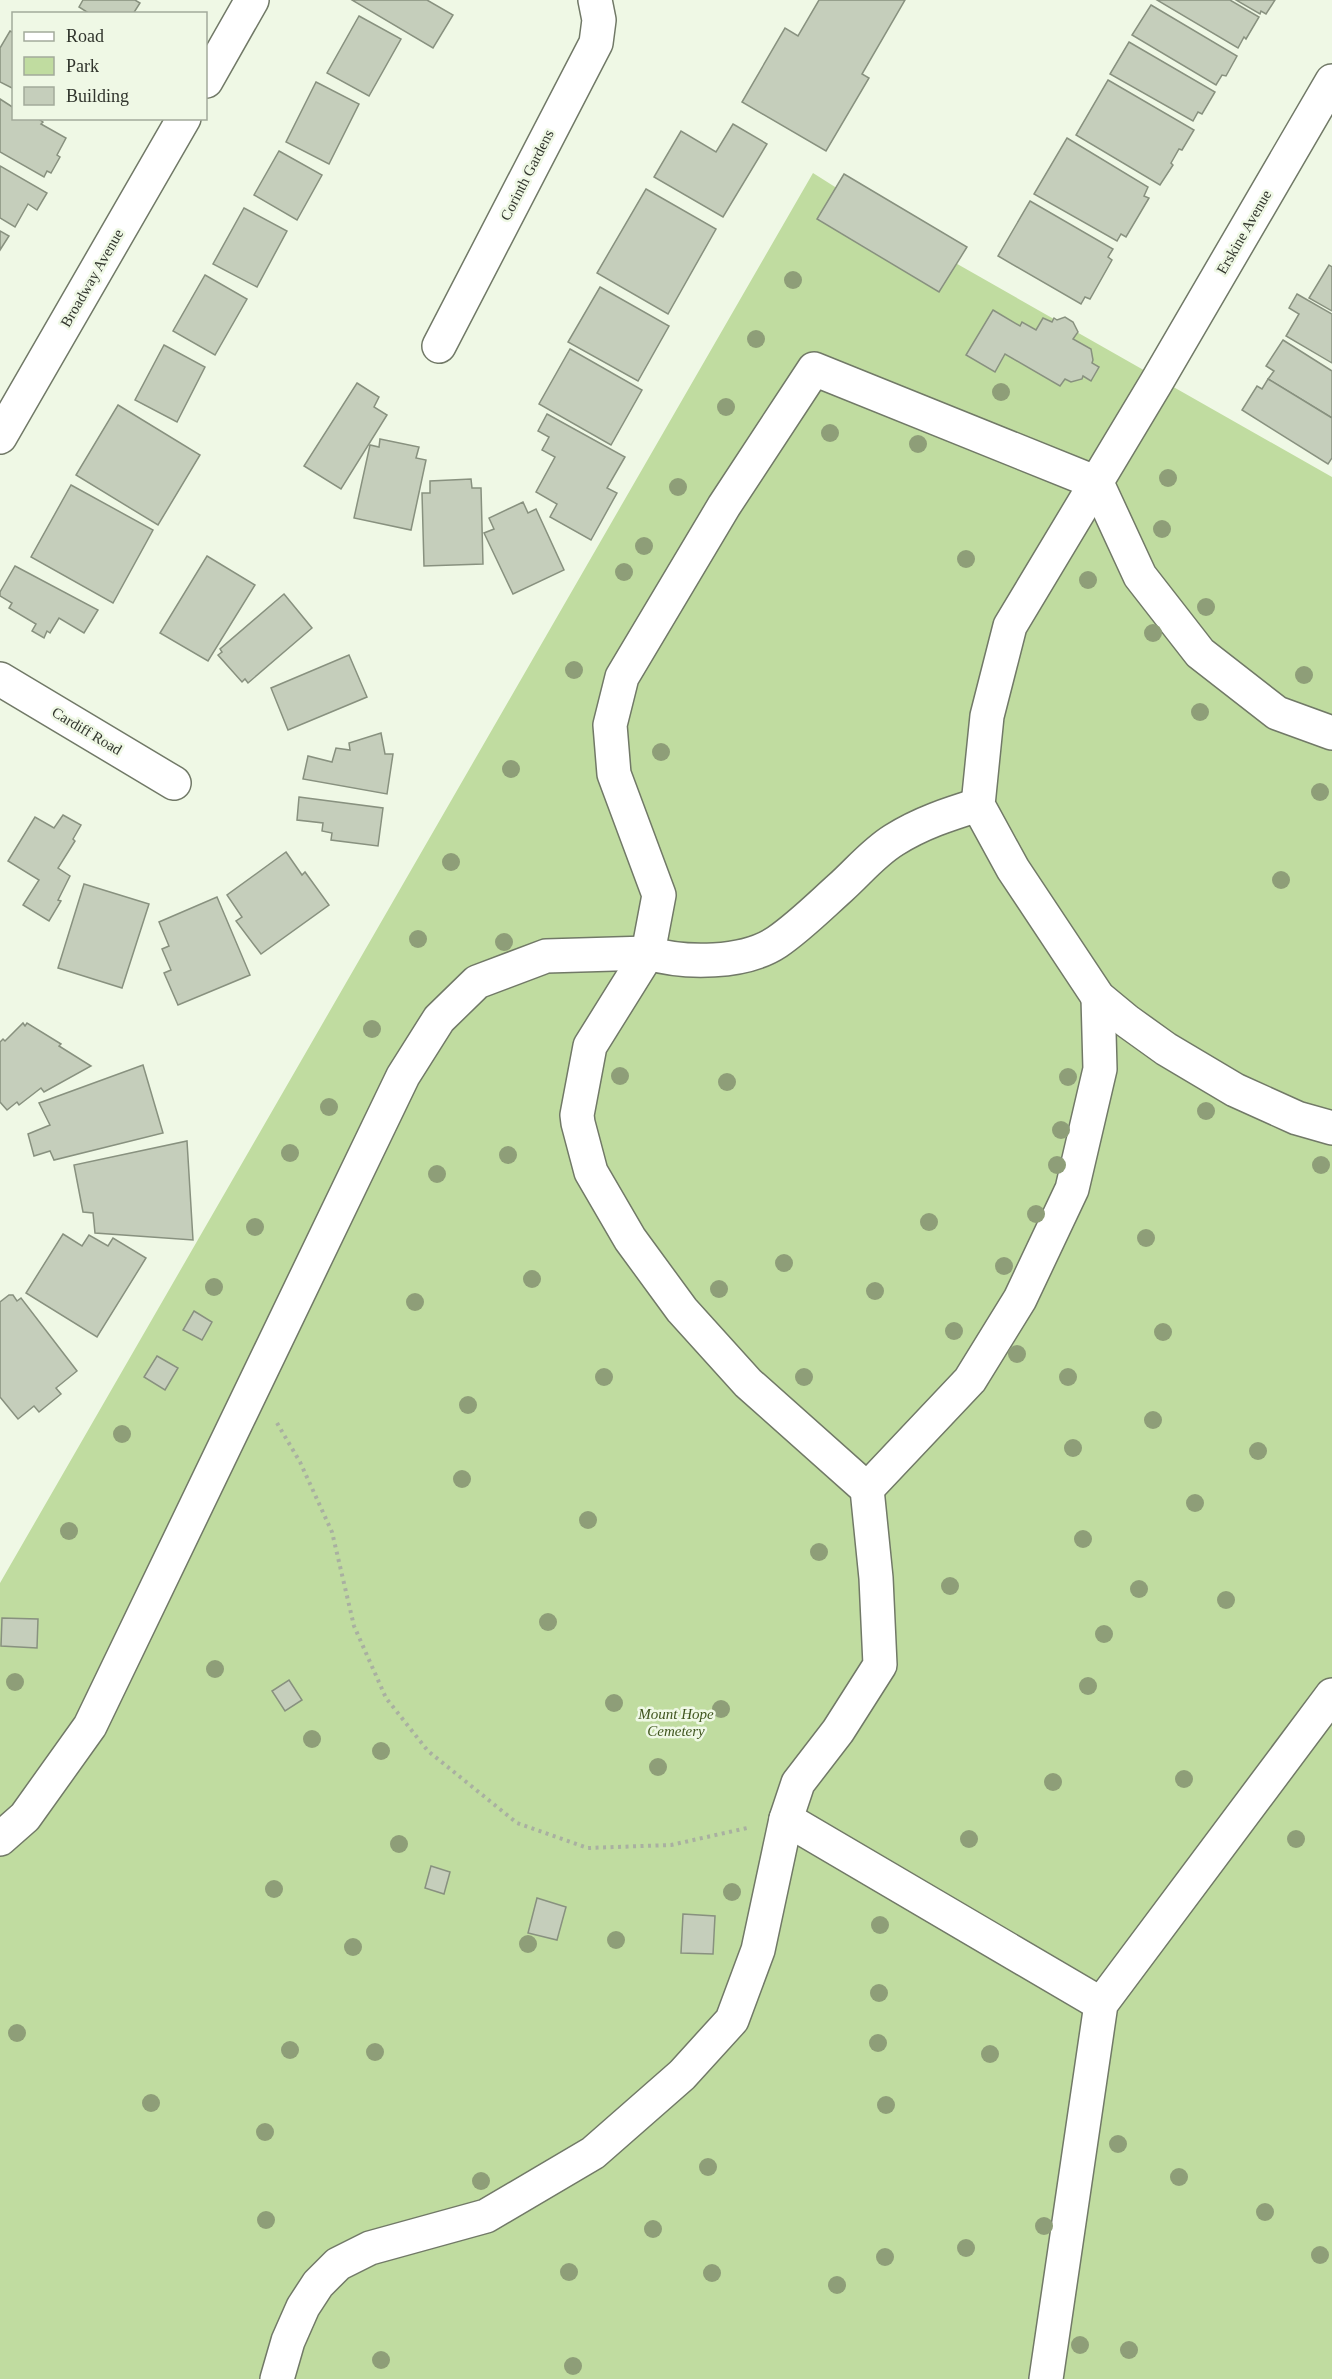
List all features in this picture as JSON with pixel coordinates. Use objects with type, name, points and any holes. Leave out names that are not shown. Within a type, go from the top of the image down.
[{"type":"street","points":[[207,79],[252,0]]},
{"type":"street","name":"Corinth Gardens","points":[[439,346],[596,43],[599,20],[595,0]]},
{"type":"street","name":"Erskine Avenue","points":[[978,805],[987,716],[1010,626],[1097,483],[1332,81]]},
{"type":"street","name":"Broadway Avenue","points":[[0,437],[183,120]]},
{"type":"street","points":[[277,2379],[288,2341],[303,2307],[318,2284],[338,2264],[370,2248],[486,2216],[593,2153],[682,2075],[732,2020],[759,1950],[786,1819],[798,1783],[838,1731],[880,1665],[876,1578],[867,1489],[748,1383],[682,1310],[630,1239],[588,1165],[578,1115],[590,1046],[648,953],[659,895],[614,774],[610,724],[622,677],[724,506],[814,369],[1097,483],[1140,576],[1200,653],[1277,713],[1332,733]]},
{"type":"street","name":"Cardiff Road","points":[[0,679],[174,783]]},
{"type":"street","points":[[0,1839],[25,1817],[90,1726],[403,1076],[439,1019],[477,982],[546,956],[648,953],[663,957],[716,960],[747,955],[776,943],[893,840],[932,819],[978,805],[1013,869],[1098,997],[1166,1049],[1235,1090],[1297,1118],[1332,1128]]},
{"type":"street","points":[[867,1489],[970,1380],[1024,1289],[1072,1189],[1100,1069],[1098,997]]},
{"type":"street","points":[[1046,2379],[1101,2004],[1332,1695]]},
{"type":"street","points":[[786,1819],[1101,2004]]},
{"type":"path","points":[[254,1383],[300,1462],[332,1532],[354,1626],[386,1698],[428,1751],[517,1823],[588,1848],[671,1845],[786,1819]]},
{"type":"green space","name":"Mount Hope Cemetery","points":[[813,173],[952,261],[1332,477],[1332,2379],[0,2379],[0,1583]]},
{"type":"building","points":[[83,0],[135,0],[140,3],[134,12],[87,12],[79,7]]},
{"type":"building","points":[[352,0],[427,0],[453,15],[433,48]]},
{"type":"building","points":[[819,0],[905,0],[862,74],[869,78],[826,151],[742,102],[785,28],[798,36]]},
{"type":"building","points":[[1157,0],[1230,0],[1259,17],[1238,48]]},
{"type":"building","points":[[1236,0],[1275,0],[1266,14],[1261,11],[1260,14]]},
{"type":"building","points":[[1151,5],[1237,56],[1226,76],[1222,75],[1216,85],[1132,35]]},
{"type":"building","points":[[359,16],[401,39],[369,96],[327,73]]},
{"type":"building","points":[[10,31],[12,32],[12,88],[0,82],[0,48]]},
{"type":"building","points":[[1129,42],[1215,92],[1202,114],[1198,112],[1193,121],[1110,74]]},
{"type":"building","points":[[1108,80],[1194,130],[1182,150],[1179,149],[1171,163],[1173,165],[1160,185],[1076,135]]},
{"type":"building","points":[[316,82],[359,104],[329,164],[286,142]]},
{"type":"building","points":[[0,99],[12,107],[12,120],[40,120],[43,122],[41,124],[66,138],[57,155],[60,157],[51,173],[47,171],[44,177],[0,152]]},
{"type":"building","points":[[733,124],[767,144],[723,217],[654,177],[681,131],[716,152]]},
{"type":"building","points":[[1067,138],[1148,187],[1144,196],[1149,198],[1126,237],[1121,234],[1117,241],[1034,194]]},
{"type":"building","points":[[279,151],[322,175],[297,220],[254,195]]},
{"type":"building","points":[[0,166],[47,193],[37,210],[28,204],[15,227],[0,218]]},
{"type":"building","points":[[844,174],[967,247],[939,292],[817,219]]},
{"type":"building","points":[[646,189],[716,229],[668,314],[597,273]]},
{"type":"building","points":[[1030,201],[1113,249],[1108,257],[1112,260],[1090,299],[1085,297],[1081,304],[998,256]]},
{"type":"building","points":[[244,208],[287,231],[257,287],[213,264]]},
{"type":"building","points":[[0,231],[9,236],[0,250]]},
{"type":"building","points":[[1329,265],[1332,267],[1332,311],[1309,298]]},
{"type":"building","points":[[205,275],[247,299],[215,355],[173,331]]},
{"type":"building","points":[[600,287],[669,326],[638,381],[568,342]]},
{"type":"building","points":[[1297,294],[1332,314],[1332,363],[1286,336],[1299,314],[1289,308]]},
{"type":"building","points":[[993,310],[1020,326],[1022,322],[1036,330],[1043,318],[1052,322],[1054,318],[1057,320],[1065,317],[1073,322],[1078,332],[1073,339],[1091,349],[1092,363],[1099,367],[1091,381],[1083,376],[1082,379],[1071,382],[1065,379],[1060,386],[1005,354],[995,372],[966,355]]},
{"type":"building","points":[[1283,340],[1332,371],[1332,418],[1268,379],[1274,371],[1266,366]]},
{"type":"building","points":[[164,345],[205,367],[177,422],[135,400]]},
{"type":"building","points":[[570,349],[642,390],[611,445],[539,404]]},
{"type":"building","points":[[1268,379],[1332,418],[1332,458],[1328,464],[1242,410],[1257,386],[1262,389]]},
{"type":"building","points":[[357,383],[379,397],[374,407],[387,415],[341,489],[304,466]]},
{"type":"building","points":[[118,405],[200,455],[158,525],[76,475]]},
{"type":"building","points":[[547,414],[625,457],[607,488],[617,493],[591,540],[550,517],[557,504],[536,492],[555,457],[542,450],[549,437],[538,431]]},
{"type":"building","points":[[380,439],[419,447],[416,458],[426,460],[411,530],[354,518],[370,445],[379,447]]},
{"type":"building","points":[[471,479],[472,488],[481,488],[483,564],[424,566],[422,493],[430,493],[430,481]]},
{"type":"building","points":[[71,485],[153,530],[113,603],[31,557]]},
{"type":"building","points":[[523,502],[528,513],[536,509],[564,570],[513,594],[484,533],[494,529],[489,518]]},
{"type":"building","points":[[207,556],[255,585],[208,661],[160,633]]},
{"type":"building","points":[[15,566],[98,610],[84,633],[59,618],[44,638],[32,631],[36,624],[9,608],[12,603],[0,596]]},
{"type":"building","points":[[284,594],[312,628],[248,683],[245,679],[242,682],[218,655],[222,652],[220,649]]},
{"type":"building","points":[[349,655],[367,697],[288,730],[271,688]]},
{"type":"building","points":[[381,733],[385,754],[393,754],[387,794],[303,779],[308,756],[332,762],[336,748],[350,750],[349,743]]},
{"type":"building","points":[[299,797],[383,808],[378,846],[331,840],[332,833],[322,831],[323,823],[297,820]]},
{"type":"building","points":[[63,815],[81,825],[73,839],[75,841],[58,868],[70,876],[58,900],[61,901],[49,921],[23,905],[39,880],[8,861],[35,817],[54,828]]},
{"type":"building","points":[[286,852],[302,875],[305,872],[329,905],[261,954],[236,921],[242,917],[227,895]]},
{"type":"building","points":[[84,884],[149,904],[122,988],[58,968]]},
{"type":"building","points":[[217,897],[250,975],[178,1005],[164,973],[171,970],[162,949],[169,946],[159,922]]},
{"type":"building","points":[[23,1023],[25,1026],[27,1023],[61,1044],[59,1046],[91,1066],[44,1092],[41,1088],[19,1105],[17,1102],[7,1110],[0,1102],[0,1042],[3,1039],[5,1041]]},
{"type":"building","points":[[143,1065],[163,1133],[54,1160],[50,1151],[34,1156],[28,1134],[50,1125],[39,1103]]},
{"type":"building","points":[[187,1141],[193,1240],[95,1233],[93,1213],[83,1212],[74,1165]]},
{"type":"building","points":[[63,1234],[82,1246],[89,1235],[108,1246],[113,1238],[146,1258],[97,1337],[26,1293]]},
{"type":"building","points":[[9,1295],[13,1295],[17,1301],[21,1298],[77,1371],[56,1388],[61,1394],[39,1412],[34,1406],[18,1419],[0,1397],[0,1302]]},
{"type":"building","points":[[194,1311],[212,1322],[202,1340],[183,1330]]},
{"type":"building","points":[[157,1356],[178,1368],[165,1390],[144,1377]]},
{"type":"building","points":[[2,1618],[38,1619],[37,1648],[1,1646]]},
{"type":"building","points":[[289,1680],[302,1700],[285,1711],[272,1691]]},
{"type":"building","points":[[431,1866],[450,1872],[444,1894],[425,1888]]},
{"type":"building","points":[[537,1898],[566,1907],[557,1940],[528,1933]]},
{"type":"building","points":[[683,1914],[715,1916],[713,1954],[681,1953]]}]
